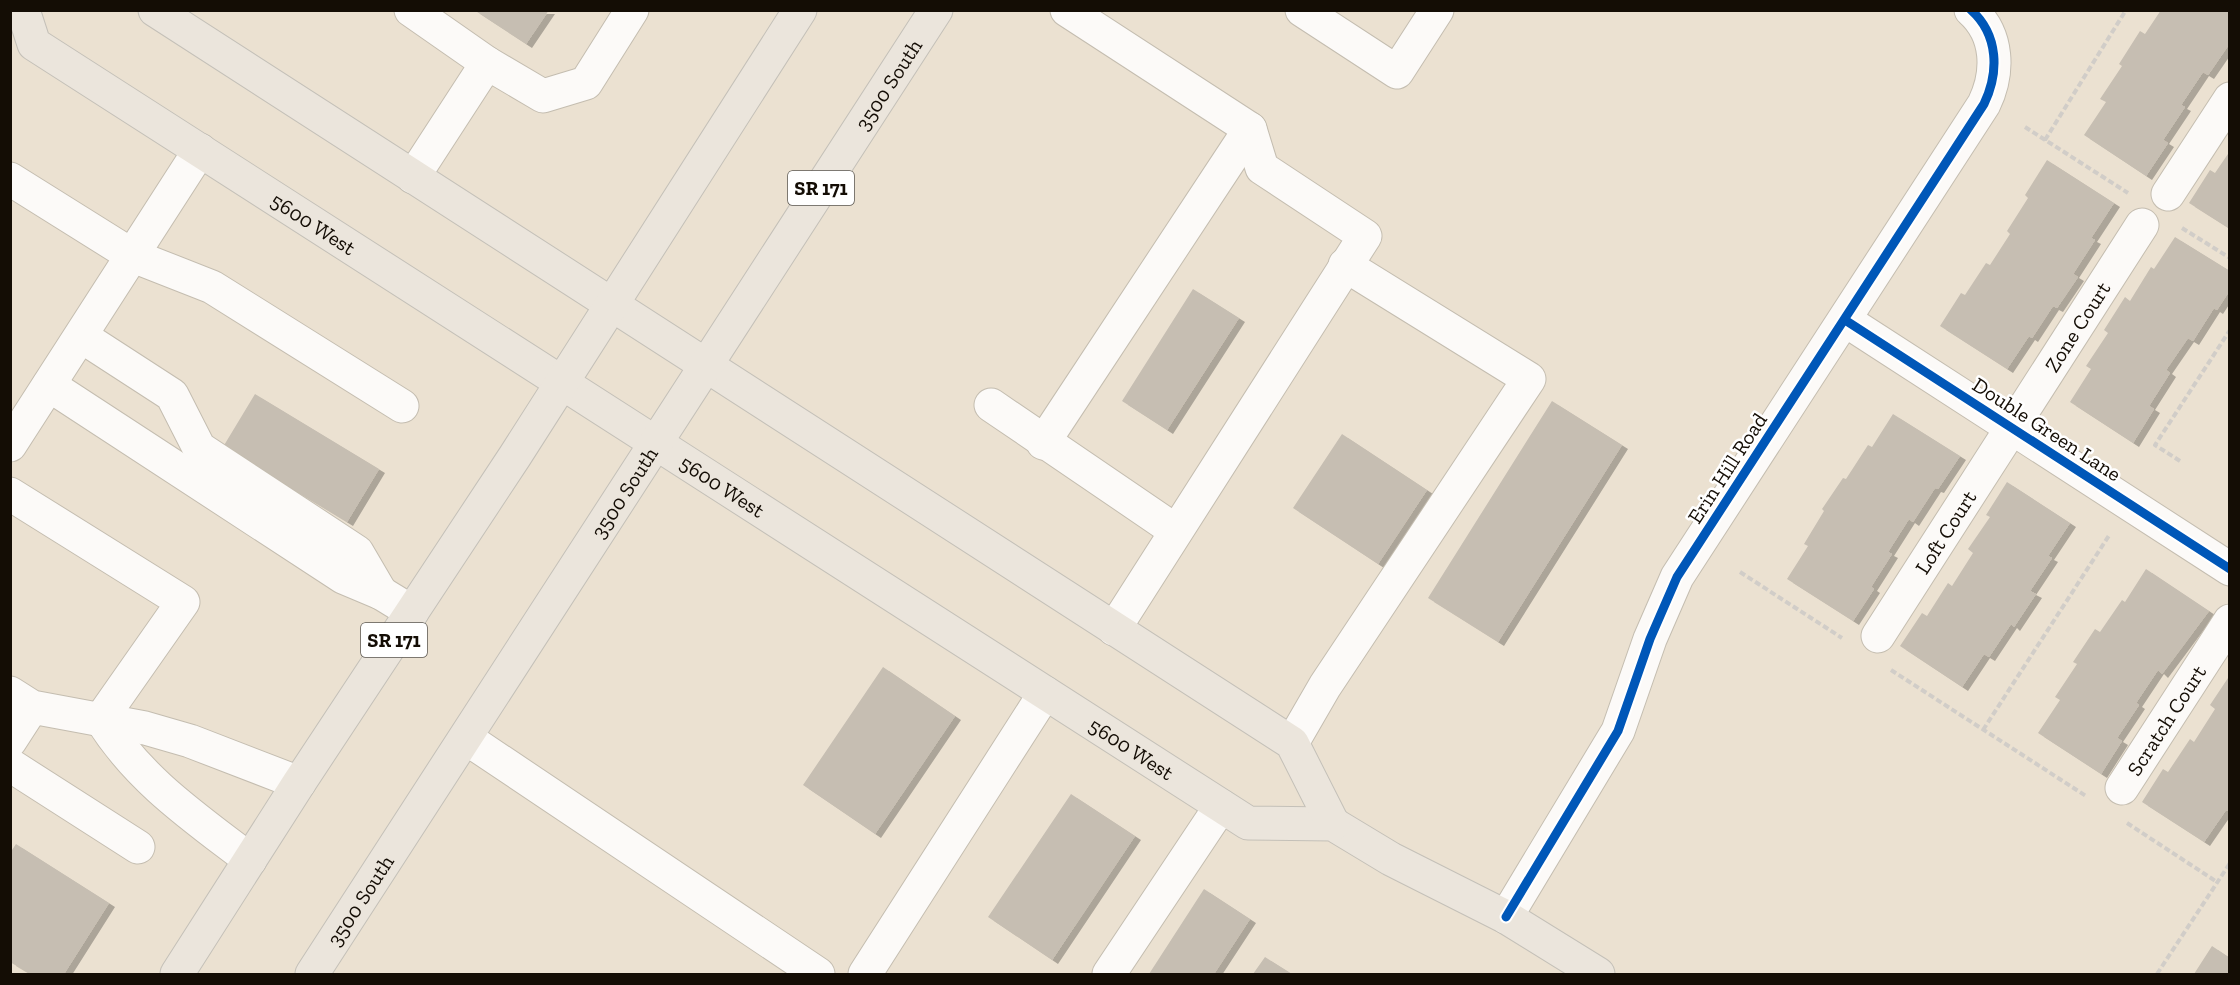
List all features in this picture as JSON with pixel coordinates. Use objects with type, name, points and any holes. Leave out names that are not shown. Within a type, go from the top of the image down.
[{"type":"main road","name":"5600 West","points":[[23,10],[34,44],[1248,823],[1333,824]]},
{"type":"main road","points":[[154,10],[1292,742],[1333,824],[1391,859],[1506,917],[1591,973]]},
{"type":"main road","name":"SR 171","points":[[177,975],[298,783],[562,382],[800,10]]},
{"type":"main road","name":"3500 South","points":[[312,975],[936,10]]},
{"type":"street","points":[[411,10],[488,63],[543,96],[586,84],[632,10]]},
{"type":"street","points":[[1066,10],[1102,20],[1251,129],[1262,168],[1365,236],[1114,629]]},
{"type":"street","points":[[1302,10],[1397,72],[1437,10]]},
{"type":"street","name":"Erin Hill Road","points":[[1506,917],[1618,731],[1650,639],[1677,577],[1984,104],[1995,78],[1996,64],[1984,26],[1971,10]]},
{"type":"street","points":[[413,177],[488,63]]},
{"type":"street","points":[[2168,194],[2229,99]]},
{"type":"street","points":[[1044,443],[1251,129]]},
{"type":"street","points":[[10,444],[200,150]]},
{"type":"street","points":[[10,179],[133,256],[212,286],[402,406]]},
{"type":"street","name":"Zone Court","points":[[2012,428],[2142,225]]},
{"type":"street","points":[[1292,742],[1325,686],[1529,379],[1345,265]]},
{"type":"street","name":"Double Green Lane","points":[[1845,320],[2229,568]]},
{"type":"street","points":[[81,336],[172,394],[199,448],[357,552],[381,593]]},
{"type":"street","points":[[49,385],[343,577],[381,593],[412,612]]},
{"type":"street","points":[[991,405],[1176,531]]},
{"type":"street","name":"Loft Court","points":[[1870,648],[2012,428]]},
{"type":"street","points":[[10,495],[183,602],[100,719]]},
{"type":"street","name":"Scratch Court","points":[[2121,803],[2229,621]]},
{"type":"street","points":[[865,975],[1045,693]]},
{"type":"street","points":[[10,741],[21,700],[145,728],[190,741],[298,783]]},
{"type":"street","points":[[100,719],[128,758],[153,784],[250,861]]},
{"type":"street","points":[[466,738],[818,975]]},
{"type":"street","points":[[10,765],[138,847]]},
{"type":"street","points":[[1109,975],[1221,806]]},
{"type":"path","points":[[2045,140],[2126,10]]},
{"type":"path","points":[[2180,461],[2155,445],[2229,330]]},
{"type":"path","points":[[1983,730],[2110,534]]},
{"type":"path","points":[[1740,572],[1870,648],[1983,730],[2090,800]]},
{"type":"path","points":[[2121,803],[2217,882]]},
{"type":"path","points":[[2157,975],[2229,863]]},
{"type":"building","points":[[474,10],[549,10],[526,44]]},
{"type":"building","points":[[2161,10],[2230,10],[2230,43],[2208,75],[2203,72],[2181,105],[2185,107],[2163,140],[2168,143],[2146,176],[2084,135],[2106,102],[2100,99],[2122,66],[2119,64],[2140,31],[2145,34]]},
{"type":"building","points":[[2230,151],[2230,229],[2189,203],[2210,170],[2215,173]]},
{"type":"building","points":[[2047,160],[2114,203],[2091,238],[2095,240],[2073,274],[2078,277],[2057,308],[2053,306],[2032,338],[2029,336],[2007,369],[1940,326],[1961,293],[1965,295],[1986,263],[1990,265],[2010,234],[2007,231],[2028,198],[2025,195]]},
{"type":"building","points":[[2175,237],[2230,271],[2230,290],[2217,310],[2214,308],[2193,341],[2188,338],[2166,370],[2170,373],[2149,406],[2154,409],[2133,443],[2070,402],[2091,369],[2086,366],[2108,333],[2104,330],[2125,297],[2130,301],[2151,267],[2154,269]]},
{"type":"building","points":[[1193,289],[1239,318],[1167,430],[1122,401]]},
{"type":"building","points":[[255,394],[379,469],[347,522],[223,447]]},
{"type":"building","points":[[1552,401],[1622,445],[1498,642],[1428,598]]},
{"type":"building","points":[[1893,414],[1960,456],[1938,489],[1935,488],[1913,522],[1909,519],[1888,552],[1892,554],[1871,587],[1874,589],[1853,621],[1787,579],[1808,546],[1804,544],[1824,511],[1822,509],[1843,478],[1846,479],[1868,445],[1872,447]]},
{"type":"building","points":[[1342,434],[1427,490],[1378,564],[1293,508]]},
{"type":"building","points":[[2007,482],[2070,523],[2048,556],[2052,558],[2030,591],[2036,594],[2014,627],[2011,624],[1989,657],[1984,654],[1962,687],[1900,646],[1922,613],[1927,616],[1948,583],[1952,586],[1973,553],[1968,549],[1990,517],[1986,515]]},
{"type":"building","points":[[2146,569],[2209,611],[2162,674],[2158,670],[2136,703],[2139,705],[2117,738],[2122,741],[2101,774],[2038,733],[2060,700],[2055,697],[2077,664],[2073,662],[2095,629],[2100,632],[2122,600],[2125,602]]},
{"type":"building","points":[[883,667],[955,716],[875,834],[803,785]]},
{"type":"building","points":[[2230,675],[2230,812],[2226,810],[2204,842],[2142,802],[2163,769],[2168,772],[2190,739],[2194,742],[2215,709],[2210,705]]},
{"type":"building","points":[[1071,794],[1135,836],[1052,960],[988,917]]},
{"type":"building","points":[[16,844],[109,903],[64,974],[30,974],[10,962],[10,853]]},
{"type":"building","points":[[1204,889],[1250,919],[1214,974],[1149,974]]},
{"type":"building","points":[[2212,946],[2230,958],[2230,974],[2194,974]]},
{"type":"building","points":[[1265,957],[1292,974],[1253,974]]},
{"type":"cycle path","points":[[1506,917],[1618,731],[1650,639],[1677,577],[1984,104],[1992,80],[1994,55],[1987,31],[1971,10]]},
{"type":"cycle path","points":[[1845,320],[2230,569]]}]
